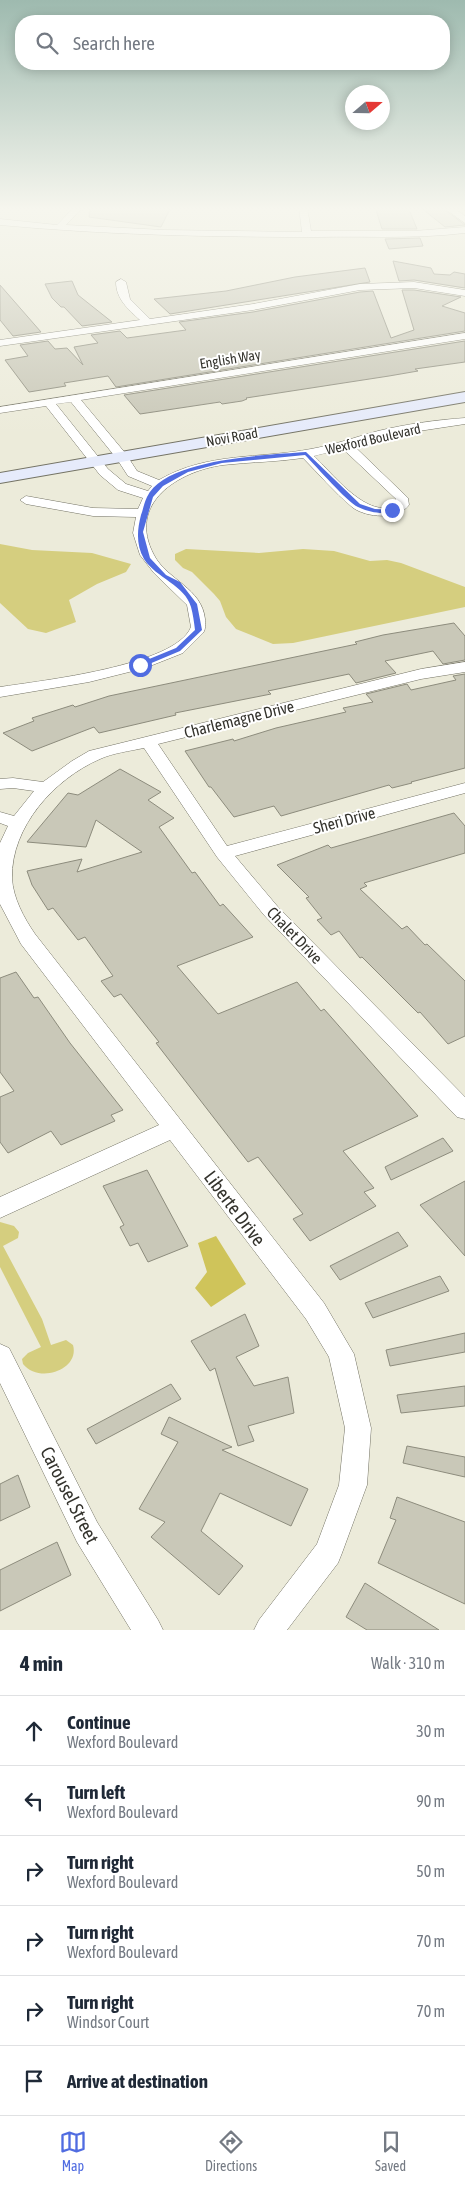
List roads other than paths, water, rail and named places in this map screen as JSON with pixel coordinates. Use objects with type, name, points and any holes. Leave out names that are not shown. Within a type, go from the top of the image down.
[{"type":"main road","name":"Novi Road","points":[[0,478],[465,397]]},
{"type":"street","points":[[121,283],[121,294],[124,300],[148,322]]},
{"type":"street","points":[[0,343],[253,307],[360,287],[403,285],[465,292]]},
{"type":"street","name":"English Way","points":[[0,410],[465,336]]},
{"type":"street","points":[[74,399],[122,457],[132,473],[140,478],[161,485]]},
{"type":"street","points":[[49,403],[82,442],[95,462],[114,482],[122,487],[150,496]]},
{"type":"street","name":"Wexford Boulevard","points":[[0,692],[80,679],[140,665],[178,650],[198,630],[194,605],[177,584],[164,577],[147,558],[140,532],[150,496],[161,485],[186,471],[213,463],[306,454],[390,432],[465,420]]},
{"type":"street","points":[[306,454],[358,505],[366,509],[384,512],[399,508],[402,505],[402,498],[346,445]]},
{"type":"street","points":[[26,500],[93,512],[144,513]]},
{"type":"street","name":"Charlemagne Drive","points":[[16,816],[61,774],[95,755],[421,674],[465,667]]},
{"type":"street","name":"Chalet Drive","points":[[148,741],[223,852],[271,911],[465,1111]]},
{"type":"street","points":[[0,784],[13,783],[46,788]]},
{"type":"street","name":"Sheri Drive","points":[[223,852],[465,788]]},
{"type":"street","name":"Liberte Drive","points":[[16,816],[4,863],[4,881],[15,919],[28,939],[329,1331],[341,1354],[358,1428],[353,1485],[328,1553],[269,1630]]},
{"type":"street","points":[[0,1208],[174,1128]]},
{"type":"street","name":"Carousel Street","points":[[0,1356],[87,1532],[148,1630]]}]
